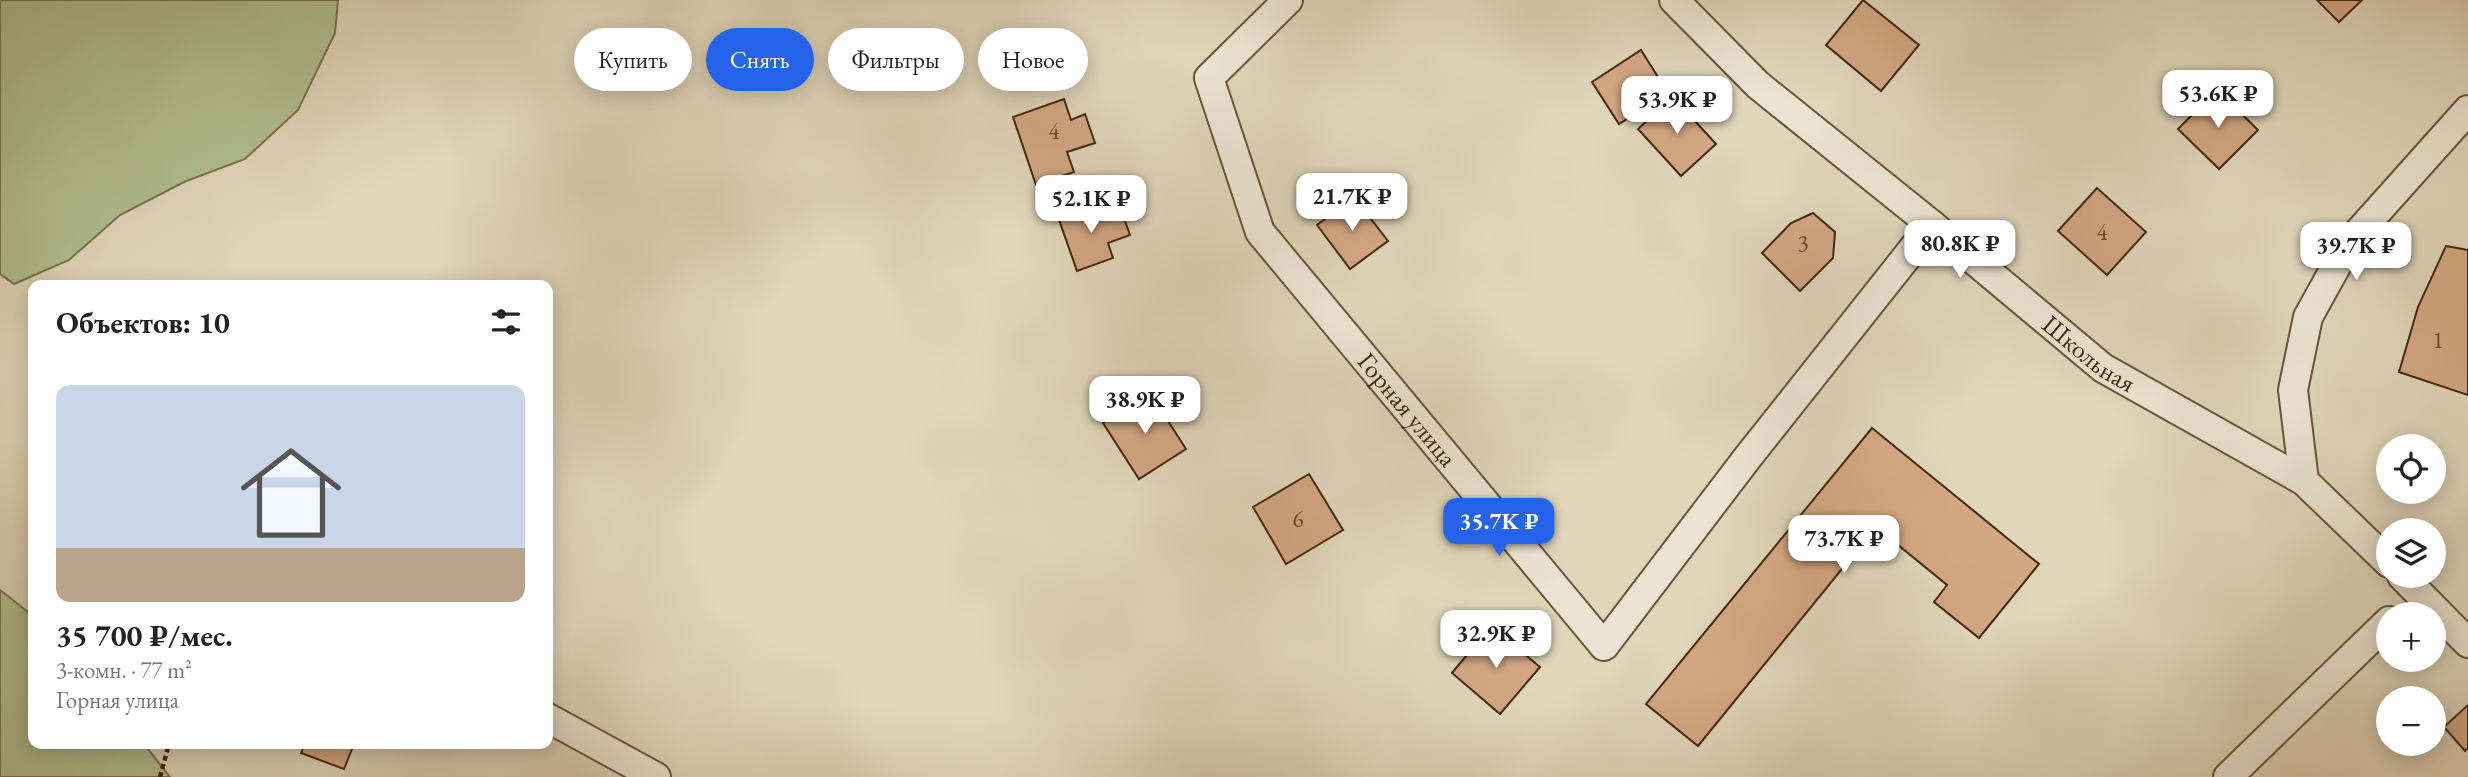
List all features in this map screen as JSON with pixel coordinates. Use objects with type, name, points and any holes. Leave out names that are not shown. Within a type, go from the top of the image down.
[{"type":"street","name":"Горная улица","points":[[1288,0],[1209,78],[1260,232],[1604,646],[1748,457],[1932,225]]},
{"type":"street","name":"Школьная","points":[[1674,0],[1758,85],[1932,225],[2103,368],[2304,481],[2376,550]]},
{"type":"street","points":[[2304,481],[2293,390],[2308,317],[2349,243],[2468,110]]},
{"type":"street","points":[[2415,588],[2468,643]]},
{"type":"street","points":[[2228,777],[2376,634]]},
{"type":"street","points":[[553,721],[656,777]]},
{"type":"path","points":[[160,777],[168,749]]},
{"type":"green space","points":[[0,0],[338,0],[335,33],[298,110],[245,159],[184,182],[120,215],[69,260],[14,284],[0,274]]},
{"type":"green space","points":[[0,590],[28,612],[28,749],[148,749],[170,777],[0,777]]},
{"type":"building","points":[[1863,0],[1919,45],[1881,91],[1826,45]]},
{"type":"building","points":[[2317,0],[2362,0],[2339,22]]},
{"type":"building","points":[[1641,50],[1668,93],[1619,124],[1592,82]]},
{"type":"building","points":[[2217,90],[2258,130],[2219,169],[2178,129]]},
{"type":"building","points":[[1673,97],[1716,144],[1681,176],[1638,129]]},
{"type":"building","points":[[1064,99],[1071,120],[1085,114],[1095,143],[1067,152],[1074,172],[1036,185],[1013,117]]},
{"type":"building","points":[[2097,188],[2146,232],[2107,275],[2058,231]]},
{"type":"building","points":[[1354,197],[1388,241],[1350,269],[1317,225]]},
{"type":"building","points":[[1093,201],[1099,221],[1122,213],[1130,235],[1108,243],[1113,258],[1077,271],[1057,214]]},
{"type":"building","points":[[1813,213],[1835,232],[1833,258],[1800,291],[1762,253],[1791,223]]},
{"type":"building","points":[[2446,246],[2468,250],[2468,395],[2399,372],[2418,307]]},
{"type":"building","points":[[1150,393],[1186,449],[1139,479],[1103,423]]},
{"type":"building","points":[[1872,428],[2039,564],[1979,638],[1934,602],[1947,585],[1876,527],[1698,746],[1646,704]]},
{"type":"building","points":[[1309,474],[1343,530],[1286,564],[1253,507]]},
{"type":"building","points":[[1491,626],[1540,667],[1500,714],[1452,673]]},
{"type":"building","points":[[2468,705],[2468,748],[2465,751],[2446,729],[2446,725]]},
{"type":"building","points":[[303,749],[352,749],[344,769],[301,753]]}]
